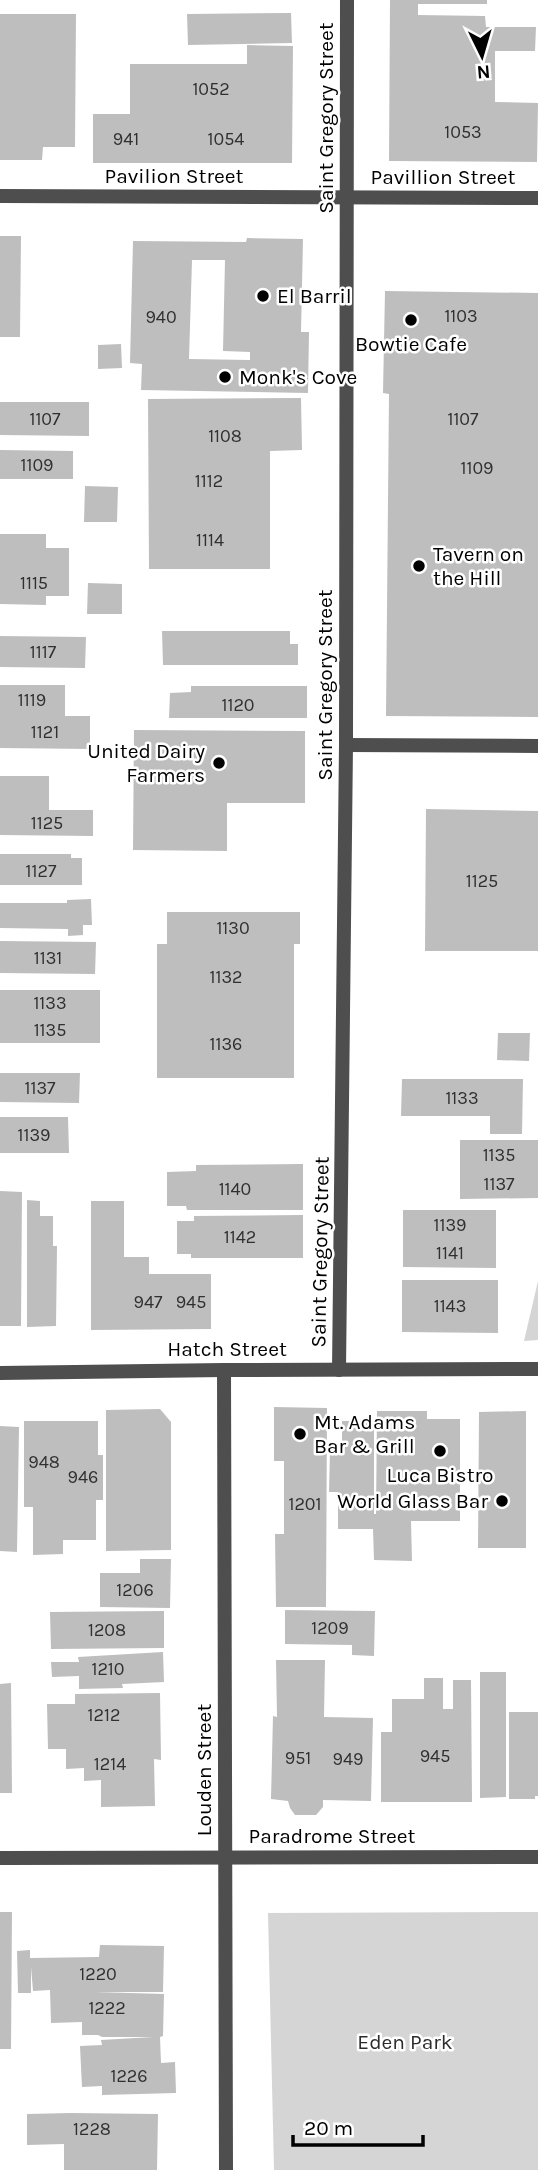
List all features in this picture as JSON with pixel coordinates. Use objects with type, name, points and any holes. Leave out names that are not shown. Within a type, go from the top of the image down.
[{"type":"street","name":"Saint Gregory Street","points":[[340,1370],[346,745],[347,0]]},
{"type":"street","name":"Pavilion Street","points":[[0,196],[348,198]]},
{"type":"street","name":"Pavillion Street","points":[[348,198],[538,198]]},
{"type":"street","points":[[346,745],[538,746]]},
{"type":"street","name":"Hatch Street","points":[[0,1373],[538,1369]]},
{"type":"street","name":"Louden Street","points":[[224,1370],[226,2170]]},
{"type":"street","name":"Paradrome Street","points":[[0,1858],[538,1857]]},
{"type":"green space","points":[[538,1281],[538,1340],[524,1341]]},
{"type":"green space","name":"Eden Park","points":[[538,1912],[538,2170],[274,2170],[268,1913]]},
{"type":"building","points":[[390,0],[487,0],[487,4],[418,4],[418,15],[485,16],[486,27],[536,27],[535,51],[495,51],[495,102],[538,103],[537,162],[389,161]]},
{"type":"building","points":[[291,13],[292,43],[188,45],[187,14]]},
{"type":"building","points":[[0,14],[76,14],[75,147],[43,147],[42,160],[0,160]]},
{"type":"building","points":[[247,45],[293,46],[292,163],[93,163],[93,114],[130,114],[130,64],[247,64]]},
{"type":"building","points":[[0,236],[21,236],[20,337],[0,337]]},
{"type":"building","points":[[247,238],[303,239],[301,332],[309,332],[308,393],[141,390],[142,364],[130,363],[133,241],[246,242]],"holes":[[[192,260],[225,260],[223,351],[250,352],[250,360],[189,359]]]},
{"type":"building","points":[[385,291],[538,293],[538,717],[386,716],[389,394],[383,393]]},
{"type":"building","points":[[121,344],[122,368],[98,369],[98,345]]},
{"type":"building","points":[[301,398],[302,450],[270,451],[270,569],[149,569],[148,399]]},
{"type":"building","points":[[0,402],[89,402],[89,436],[0,435]]},
{"type":"building","points":[[0,450],[73,451],[73,479],[0,479]]},
{"type":"building","points":[[85,486],[118,487],[117,522],[84,522]]},
{"type":"building","points":[[0,534],[46,534],[46,548],[69,548],[69,596],[46,596],[46,605],[0,604]]},
{"type":"building","points":[[88,583],[122,584],[122,614],[87,614]]},
{"type":"building","points":[[162,631],[290,631],[290,644],[298,644],[298,665],[163,665]]},
{"type":"building","points":[[0,636],[86,637],[85,668],[0,667]]},
{"type":"building","points":[[0,685],[65,685],[65,716],[90,716],[90,749],[0,748]]},
{"type":"building","points":[[191,686],[307,686],[307,718],[169,718],[170,693],[191,692]]},
{"type":"building","name":"United Dairy Farmers","points":[[134,730],[305,731],[305,803],[227,803],[227,851],[133,850]]},
{"type":"building","points":[[0,776],[49,776],[49,810],[93,810],[93,836],[0,835]]},
{"type":"building","points":[[426,809],[538,811],[538,951],[425,951]]},
{"type":"building","points":[[0,854],[71,854],[71,858],[82,858],[82,885],[0,885]]},
{"type":"building","points":[[91,899],[92,925],[83,925],[83,935],[68,936],[68,929],[0,928],[0,903],[67,903],[67,900]]},
{"type":"building","points":[[167,912],[300,912],[300,944],[294,944],[294,1078],[157,1078],[157,944],[167,944]]},
{"type":"building","points":[[0,941],[96,942],[95,974],[0,973]]},
{"type":"building","points":[[0,990],[100,990],[100,1043],[0,1043]]},
{"type":"building","points":[[498,1033],[530,1033],[529,1061],[497,1060]]},
{"type":"building","points":[[0,1073],[80,1073],[79,1103],[0,1102]]},
{"type":"building","points":[[402,1079],[523,1079],[522,1134],[490,1134],[490,1116],[401,1116]]},
{"type":"building","points":[[0,1117],[68,1117],[69,1153],[0,1153]]},
{"type":"building","points":[[460,1140],[538,1140],[538,1198],[460,1199]]},
{"type":"building","points":[[303,1164],[303,1210],[187,1210],[186,1206],[167,1206],[167,1172],[196,1171],[196,1165]]},
{"type":"building","points":[[0,1191],[22,1192],[21,1326],[0,1326]]},
{"type":"building","points":[[27,1200],[40,1201],[40,1216],[53,1216],[53,1246],[57,1246],[56,1326],[27,1327]]},
{"type":"building","points":[[91,1201],[124,1201],[124,1257],[149,1257],[149,1274],[211,1274],[211,1329],[91,1330]]},
{"type":"building","points":[[403,1210],[496,1210],[496,1268],[403,1267]]},
{"type":"building","points":[[303,1215],[303,1258],[191,1258],[191,1254],[177,1254],[177,1221],[194,1221],[194,1216]]},
{"type":"building","points":[[402,1280],[498,1280],[498,1333],[402,1332]]},
{"type":"building","points":[[274,1407],[327,1408],[326,1607],[276,1607],[275,1534],[284,1534],[284,1461],[274,1461]]},
{"type":"building","points":[[160,1409],[171,1422],[171,1550],[106,1551],[106,1410]]},
{"type":"building","points":[[377,1411],[427,1411],[427,1419],[460,1419],[460,1521],[411,1521],[412,1561],[374,1560],[373,1529],[338,1529],[338,1492],[329,1492],[330,1451],[342,1451],[342,1421],[374,1421],[376,1514]]},
{"type":"building","name":"World Glass Bar","points":[[526,1411],[526,1548],[478,1548],[479,1412]]},
{"type":"building","points":[[24,1421],[98,1421],[98,1455],[103,1455],[103,1500],[96,1500],[96,1540],[63,1540],[63,1554],[33,1555],[33,1507],[24,1507]]},
{"type":"building","points":[[0,1426],[19,1427],[17,1552],[0,1551]]},
{"type":"building","points":[[140,1559],[171,1559],[170,1608],[100,1607],[100,1573],[140,1573]]},
{"type":"building","points":[[285,1610],[375,1611],[374,1656],[352,1655],[352,1645],[285,1644]]},
{"type":"building","points":[[164,1611],[164,1648],[51,1649],[50,1612]]},
{"type":"building","points":[[163,1652],[164,1682],[122,1684],[123,1688],[79,1689],[79,1676],[52,1677],[51,1662],[79,1662],[78,1657]]},
{"type":"building","points":[[276,1660],[325,1660],[324,1717],[373,1718],[371,1801],[323,1800],[323,1807],[316,1815],[295,1815],[288,1801],[271,1799],[273,1716],[277,1717]]},
{"type":"building","points":[[480,1672],[506,1672],[506,1797],[480,1798]]},
{"type":"building","points":[[424,1678],[443,1678],[443,1709],[453,1709],[453,1680],[471,1680],[472,1802],[381,1802],[381,1732],[392,1732],[392,1699],[424,1699]]},
{"type":"building","points":[[11,1683],[12,1793],[0,1793],[0,1684]]},
{"type":"building","points":[[160,1693],[161,1760],[154,1759],[155,1806],[101,1807],[101,1780],[84,1781],[84,1768],[66,1769],[66,1749],[48,1749],[47,1704],[75,1704],[75,1694]]},
{"type":"building","points":[[509,1712],[538,1712],[538,1796],[535,1796],[535,1799],[509,1799]]},
{"type":"building","points":[[0,1912],[12,1912],[11,2049],[0,2049]]},
{"type":"building","points":[[100,1945],[164,1946],[163,1992],[95,1992],[164,1994],[163,2036],[160,2037],[161,2063],[175,2062],[176,2093],[102,2095],[102,2086],[82,2087],[80,2046],[102,2045],[101,2040],[153,2037],[82,2035],[82,2022],[51,2023],[50,1990],[33,1991],[31,1967],[31,1993],[18,1993],[17,1951],[30,1950],[30,1958],[99,1957]]},
{"type":"building","points":[[27,2114],[158,2114],[157,2170],[64,2170],[64,2144],[27,2145]]},
{"type":"place","name":"El Barril","points":[[263,296]]},
{"type":"place","name":"Bowtie Cafe","points":[[411,320]]},
{"type":"place","name":"Monk's Cove","points":[[225,377]]},
{"type":"place","name":"Tavern on the Hill","points":[[419,566]]},
{"type":"place","name":"United Dairy Farmers","points":[[219,763]]},
{"type":"place","name":"Mt. Adams Bar & Grill","points":[[300,1434]]},
{"type":"place","name":"Luca Bistro","points":[[440,1451]]},
{"type":"place","name":"World Glass Bar","points":[[502,1501]]}]
